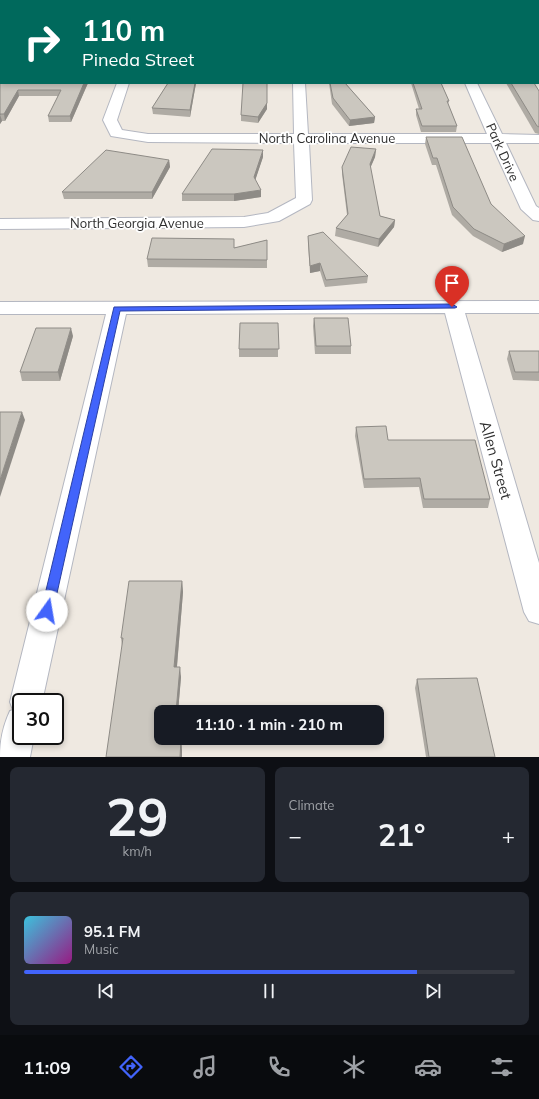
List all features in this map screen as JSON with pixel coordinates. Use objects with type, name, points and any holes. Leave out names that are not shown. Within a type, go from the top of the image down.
[{"type":"street","name":"North Carolina Avenue","points":[[123,84],[110,120],[116,133],[148,138],[303,137],[539,139]]},
{"type":"street","points":[[299,84],[303,137]]},
{"type":"street","name":"Park Drive","points":[[471,84],[529,209],[539,216]]},
{"type":"street","name":"North Georgia Avenue","points":[[0,224],[244,222],[273,217],[304,200],[303,137]]},
{"type":"street","name":"Allen Street","points":[[452,307],[539,612]]},
{"type":"street","points":[[0,308],[539,307]]},
{"type":"street","points":[[28,693],[117,308]]},
{"type":"street","points":[[13,757],[16,745]]},
{"type":"building","points":[[0,84],[84,84],[70,116],[48,116],[61,90],[18,90],[4,114],[0,114]]},
{"type":"building","points":[[167,84],[195,84],[190,110],[152,108]]},
{"type":"building","points":[[243,84],[267,84],[267,103],[258,117],[241,115]]},
{"type":"building","points":[[330,84],[346,84],[375,117],[350,120],[333,98]]},
{"type":"building","points":[[413,84],[441,84],[457,126],[422,126],[416,109],[422,109]]},
{"type":"building","points":[[512,84],[535,84],[539,91],[539,127]]},
{"type":"building","points":[[426,137],[462,137],[491,204],[525,236],[504,244],[474,229],[453,207],[437,158],[433,158]]},
{"type":"building","points":[[351,147],[376,149],[370,164],[380,216],[395,220],[379,239],[336,228],[348,214],[342,167]]},
{"type":"building","points":[[212,149],[263,150],[254,177],[261,190],[234,194],[182,194]]},
{"type":"building","points":[[106,150],[169,160],[152,192],[62,192]]},
{"type":"building","points":[[323,232],[368,276],[326,280],[320,263],[310,266],[308,236]]},
{"type":"building","points":[[152,238],[234,239],[234,248],[267,240],[267,260],[147,259]]},
{"type":"building","points":[[314,318],[348,318],[351,346],[316,346]]},
{"type":"building","points":[[240,323],[278,323],[279,349],[239,349]]},
{"type":"building","points":[[36,328],[71,328],[58,372],[20,372]]},
{"type":"building","points":[[509,351],[539,351],[539,372],[515,372]]},
{"type":"building","points":[[0,412],[22,412],[0,480]]},
{"type":"building","points":[[386,426],[388,440],[475,440],[490,499],[424,499],[420,478],[364,479],[356,427]]},
{"type":"building","points":[[129,581],[182,581],[174,667],[180,667],[177,705],[154,705],[154,745],[181,745],[180,757],[106,757],[123,638],[121,638]]},
{"type":"building","points":[[477,678],[495,757],[429,757],[417,679]]},
{"type":"route","points":[[47,611],[117,308],[452,307]]}]
